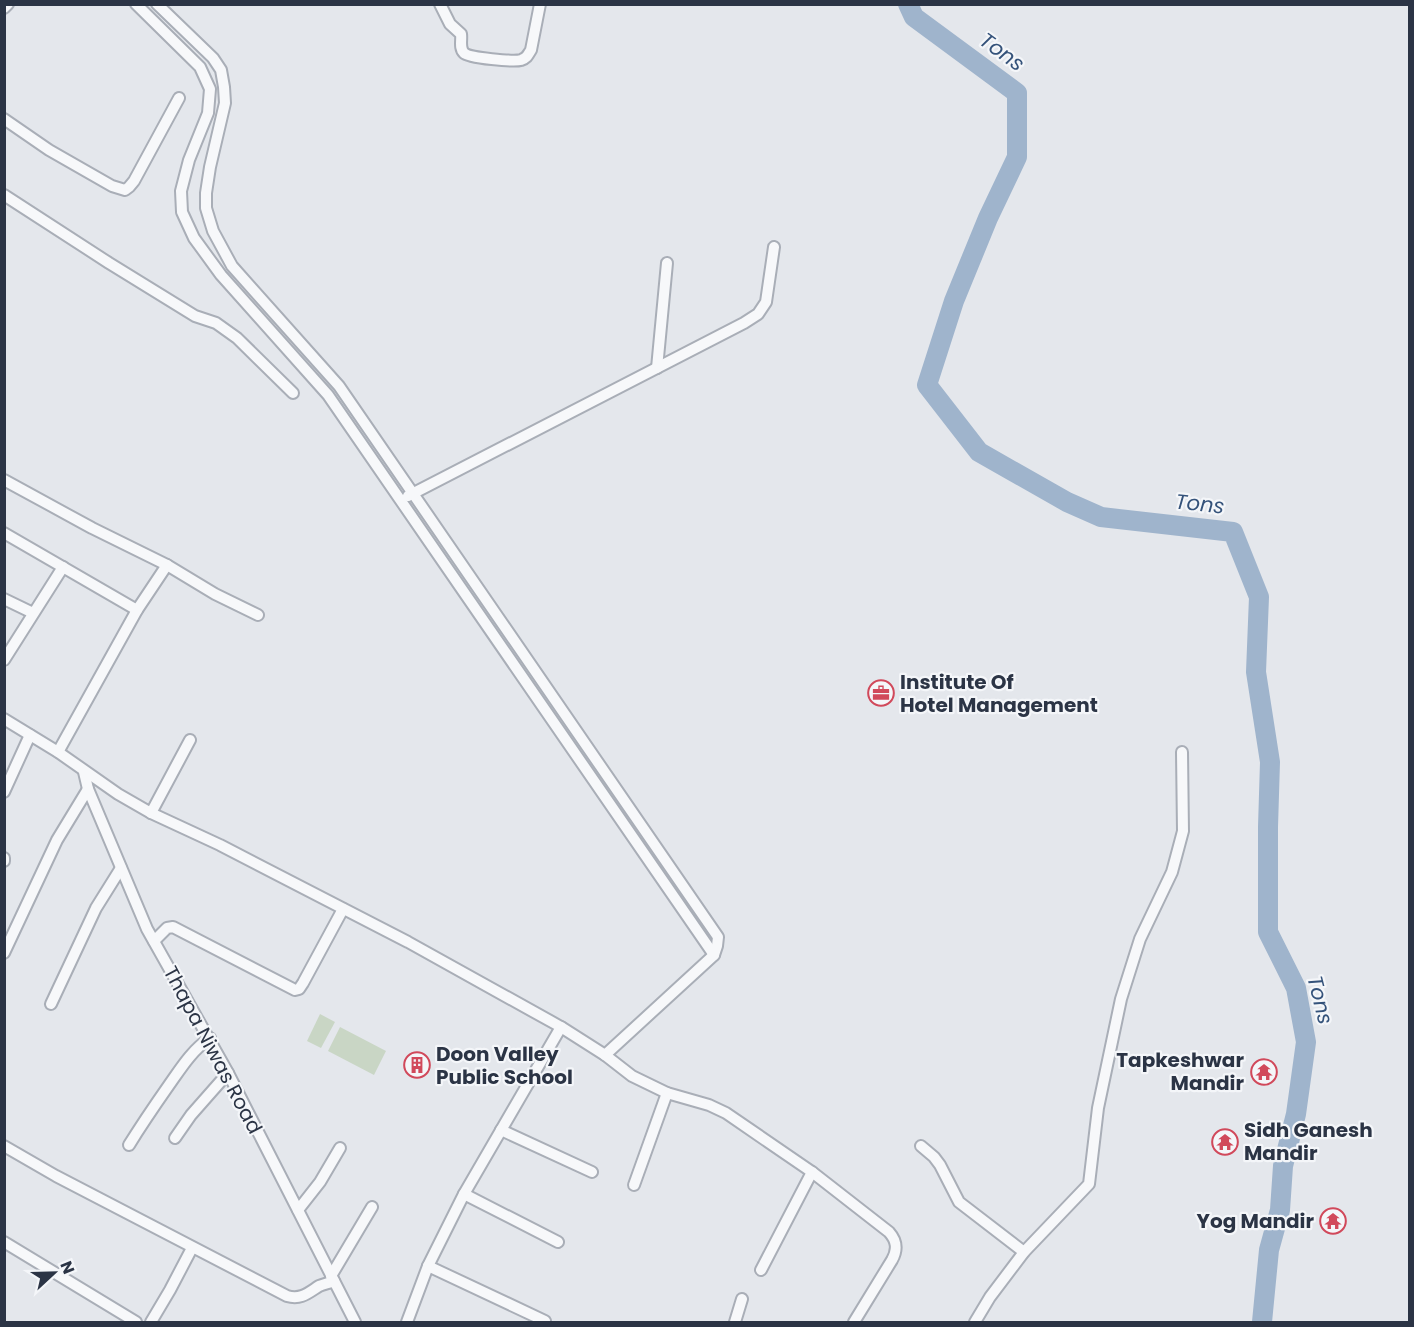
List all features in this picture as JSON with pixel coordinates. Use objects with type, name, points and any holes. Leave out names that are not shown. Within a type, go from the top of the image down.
[{"type":"street","points":[[4,8],[9,4]]},
{"type":"street","points":[[136,4],[200,67],[210,89],[208,114],[189,160],[181,191],[182,212],[194,238],[221,275],[328,395],[714,955]]},
{"type":"street","points":[[157,4],[213,58],[221,70],[225,87],[225,103],[210,167],[206,208],[213,231],[232,266],[339,386],[718,937],[714,955],[605,1055]]},
{"type":"street","points":[[440,4],[450,24],[461,34],[463,52],[471,56],[515,61],[524,59],[531,50],[540,4]]},
{"type":"street","points":[[4,118],[49,150],[112,186],[125,190],[134,180],[178,98]]},
{"type":"street","points":[[4,195],[195,316],[216,323],[237,338],[293,393]]},
{"type":"street","points":[[400,500],[758,314],[766,302],[774,247]]},
{"type":"street","points":[[657,368],[667,263]]},
{"type":"street","points":[[4,480],[258,615]]},
{"type":"street","points":[[4,533],[137,610]]},
{"type":"street","points":[[58,752],[137,610],[167,565]]},
{"type":"street","points":[[4,660],[63,567]]},
{"type":"street","points":[[474,607],[485,598]]},
{"type":"street","points":[[4,599],[33,613]]},
{"type":"street","points":[[4,719],[151,813],[220,844],[408,942],[561,1027],[605,1055],[632,1077],[667,1093],[709,1105],[726,1113],[812,1172],[889,1232],[897,1246],[896,1254],[854,1323]]},
{"type":"street","points":[[4,792],[30,735]]},
{"type":"street","points":[[151,813],[190,740]]},
{"type":"street","points":[[975,1323],[990,1297],[1023,1252],[1089,1184],[1098,1108],[1121,999],[1140,939],[1172,872],[1183,831],[1182,752]]},
{"type":"street","name":"Thapa Niwas Road","points":[[84,772],[88,789],[154,941],[210,1038],[355,1323]]},
{"type":"street","points":[[4,953],[57,840],[88,789]]},
{"type":"street","points":[[626,828],[637,819]]},
{"type":"street","points":[[51,1004],[96,908],[122,868]]},
{"type":"street","points":[[154,941],[167,928],[173,927],[295,990],[299,989],[303,983],[343,909]]},
{"type":"street","points":[[407,1323],[428,1266],[464,1194],[561,1027]]},
{"type":"street","points":[[129,1145],[186,1061],[201,1044],[210,1038]]},
{"type":"street","points":[[175,1138],[228,1073]]},
{"type":"street","points":[[634,1185],[667,1093]]},
{"type":"street","points":[[501,1130],[592,1172]]},
{"type":"street","points":[[4,1146],[192,1248],[292,1298],[304,1296],[332,1279],[372,1207]]},
{"type":"street","points":[[921,1146],[940,1165],[959,1202],[1023,1252]]},
{"type":"street","points":[[298,1210],[320,1182],[340,1148]]},
{"type":"street","points":[[761,1270],[812,1172]]},
{"type":"street","points":[[464,1194],[558,1242]]},
{"type":"street","points":[[4,1242],[136,1323]]},
{"type":"street","points":[[152,1323],[192,1248]]},
{"type":"street","points":[[428,1266],[545,1322]]},
{"type":"street","points":[[735,1323],[742,1299]]},
{"type":"green space","points":[[320,1014],[335,1022],[321,1048],[307,1041]]},
{"type":"green space","points":[[340,1027],[386,1051],[374,1075],[328,1051]]},
{"type":"waterway","name":"Tons","points":[[908,4],[914,17],[1017,93],[1017,157],[988,218],[954,301],[927,385],[979,452],[1067,502],[1101,517],[1233,532],[1259,597],[1256,672],[1270,762],[1268,932],[1296,988],[1306,1042],[1296,1114],[1283,1166],[1280,1210],[1269,1250],[1262,1322]]},
{"type":"place","name":"Institute Of Hotel Management","points":[[881,693]]},
{"type":"place","name":"Doon Valley Public School","points":[[417,1065]]},
{"type":"place","name":"Tapkeshwar Mandir","points":[[1264,1072]]},
{"type":"place","name":"Sidh Ganesh Mandir","points":[[1225,1142]]},
{"type":"place","name":"Yog Mandir","points":[[1333,1221]]}]
